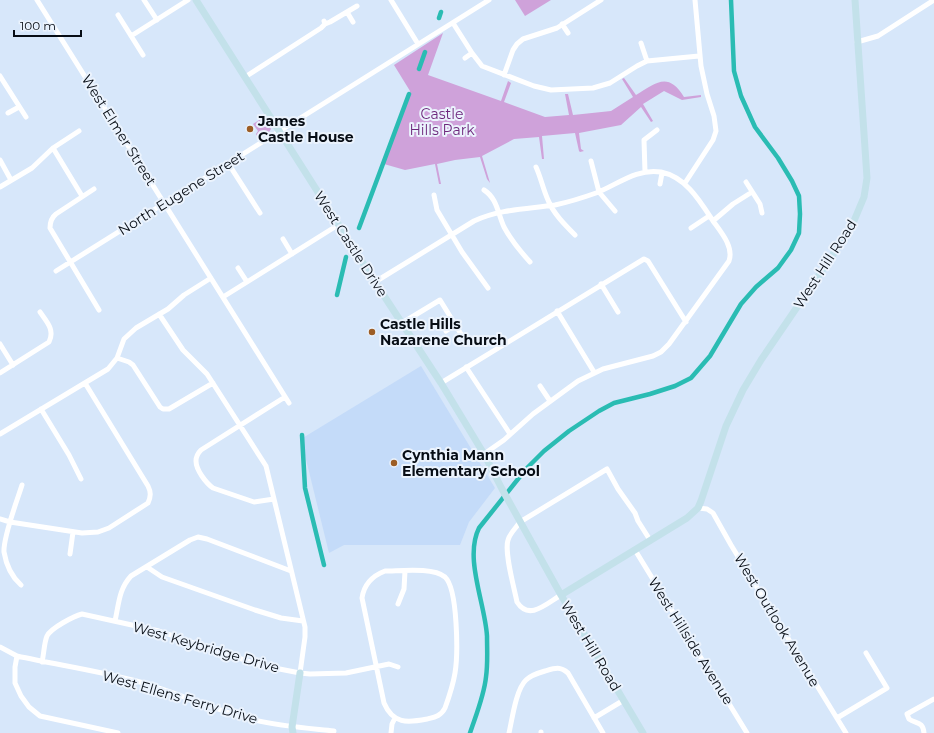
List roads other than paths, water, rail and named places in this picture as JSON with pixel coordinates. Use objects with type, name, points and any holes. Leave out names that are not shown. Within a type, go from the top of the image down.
[{"type":"street","name":"West Elmer Street","points":[[38,0],[289,403]]},
{"type":"street","points":[[144,0],[156,20]]},
{"type":"street","points":[[131,36],[188,0]]},
{"type":"street","name":"West Castle Drive","points":[[196,0],[338,225],[441,383],[484,454],[506,497],[561,595]]},
{"type":"street","points":[[390,0],[418,44]]},
{"type":"street","name":"North Eugene Street","points":[[56,272],[165,202],[489,0]]},
{"type":"street","points":[[504,75],[513,50],[523,39],[557,28],[601,0]]},
{"type":"street","points":[[685,184],[719,131],[707,94],[699,56],[695,0]]},
{"type":"street","name":"West Hill Road","points":[[643,733],[561,595],[687,518],[698,508],[726,426],[743,390],[761,360],[850,228],[864,197],[867,178],[855,0]]},
{"type":"street","points":[[857,42],[878,36],[934,0]]},
{"type":"street","points":[[245,77],[322,28],[325,22],[357,6]]},
{"type":"street","points":[[347,12],[353,22]]},
{"type":"street","points":[[118,15],[143,55]]},
{"type":"street","points":[[453,23],[482,66],[543,89],[558,91],[603,86],[647,61],[699,56]]},
{"type":"street","points":[[562,24],[568,33]]},
{"type":"street","points":[[641,43],[647,61]]},
{"type":"street","points":[[465,58],[472,53]]},
{"type":"street","points":[[0,76],[26,117]]},
{"type":"street","points":[[8,113],[19,106]]},
{"type":"street","points":[[645,172],[644,140],[657,130]]},
{"type":"street","points":[[0,187],[32,168],[53,148],[79,131]]},
{"type":"street","points":[[53,148],[82,196]]},
{"type":"street","points":[[0,160],[11,180]]},
{"type":"street","points":[[590,161],[599,192],[615,211]]},
{"type":"street","points":[[228,163],[260,213]]},
{"type":"street","points":[[536,167],[548,200],[567,228],[574,235]]},
{"type":"street","points":[[375,282],[452,234],[485,216],[498,212],[573,201],[599,192],[630,176],[645,172],[662,173],[674,177],[685,184],[713,220],[730,249],[730,258],[725,268],[669,344],[661,352],[653,356],[594,372],[578,381],[533,414],[498,445],[484,454]]},
{"type":"street","points":[[660,184],[662,173]]},
{"type":"street","points":[[746,182],[760,204],[762,213]]},
{"type":"street","points":[[94,189],[56,214],[52,218],[50,228],[99,310]]},
{"type":"street","points":[[484,190],[490,194],[504,227],[513,242],[530,262]]},
{"type":"street","points":[[713,220],[733,204],[752,192]]},
{"type":"street","points":[[434,195],[437,210],[474,270],[488,288]]},
{"type":"street","points":[[692,228],[710,216]]},
{"type":"street","points":[[223,297],[338,225]]},
{"type":"street","points":[[283,239],[292,254]]},
{"type":"street","points":[[441,383],[644,259],[648,261],[686,322]]},
{"type":"street","points":[[238,268],[247,282]]},
{"type":"street","points":[[0,434],[108,369],[116,358],[124,339],[136,328],[168,309],[184,295],[211,278]]},
{"type":"street","points":[[601,284],[618,312]]},
{"type":"street","points":[[402,323],[440,300],[461,334]]},
{"type":"street","points":[[557,311],[594,372]]},
{"type":"street","points":[[0,373],[49,342],[52,338],[52,332],[40,312]]},
{"type":"street","points":[[159,314],[183,350],[200,366],[213,383],[266,466],[303,621],[305,636],[292,730]]},
{"type":"street","points":[[446,331],[456,325]]},
{"type":"street","points":[[0,344],[13,365]]},
{"type":"street","points":[[116,358],[129,362],[133,365],[160,407],[163,409],[169,409],[213,383]]},
{"type":"street","points":[[466,367],[510,434]]},
{"type":"street","points":[[0,519],[10,522],[73,532],[98,532],[109,528],[145,506],[150,498],[151,492],[148,486],[85,382]]},
{"type":"street","points":[[540,386],[550,402]]},
{"type":"street","points":[[274,499],[254,502],[213,488],[201,474],[196,463],[197,456],[201,450],[285,397]]},
{"type":"street","points":[[41,409],[69,455],[81,479]]},
{"type":"street","points":[[561,595],[536,610],[528,612],[521,608],[517,602],[507,549],[508,540],[520,522],[607,469],[650,540]]},
{"type":"street","points":[[21,585],[13,576],[6,560],[4,550],[10,522],[22,485]]},
{"type":"street","name":"West Outlook Avenue","points":[[698,508],[706,509],[714,513],[731,545],[846,733]]},
{"type":"street","points":[[70,554],[73,532]]},
{"type":"street","points":[[115,621],[124,583],[131,576],[147,568],[190,540],[198,537],[208,539],[291,571]]},
{"type":"street","name":"West Hillside Avenue","points":[[635,550],[746,733]]},
{"type":"street","points":[[147,568],[162,577],[255,610],[282,618],[303,621]]},
{"type":"street","points":[[385,571],[405,571],[430,571],[445,577],[450,584],[452,591],[457,638],[455,673],[442,714],[414,722],[406,722],[395,718],[390,714],[384,703],[362,598],[363,590],[368,582],[376,575],[385,571]]},
{"type":"street","points":[[398,604],[404,589],[405,571]]},
{"type":"street","name":"West Keybridge Drive","points":[[42,662],[47,637],[54,629],[76,615],[86,614],[160,631],[260,665],[300,673],[338,674],[389,664],[398,668]]},
{"type":"street","name":"West Ellens Ferry Drive","points":[[0,647],[17,656],[138,682],[168,691],[222,711],[292,730],[334,731]]},
{"type":"street","points":[[837,718],[888,688],[866,653]]},
{"type":"street","points":[[17,656],[15,666],[15,683],[21,696],[29,707],[40,716],[118,733]]},
{"type":"street","points":[[509,733],[520,690],[525,681],[534,675],[556,667],[562,668],[568,673],[604,733]]},
{"type":"street","points":[[924,733],[923,727],[919,723],[909,718],[906,714],[934,699]]},
{"type":"street","points":[[594,718],[624,700]]},
{"type":"street","points":[[391,733],[392,724],[395,718]]},
{"type":"waterway","points":[[470,733],[484,691],[487,667],[487,636],[474,567],[475,540],[479,528],[526,469],[544,451],[569,431],[614,403],[675,386],[691,378],[710,356],[741,304],[756,287],[778,268],[791,250],[799,233],[799,196],[778,158],[755,127],[741,96],[734,71],[731,0]]},
{"type":"waterway","points":[[439,18],[441,12]]},
{"type":"waterway","points":[[419,69],[425,52]]},
{"type":"waterway","points":[[359,228],[409,94]]},
{"type":"waterway","points":[[337,295],[346,257]]},
{"type":"waterway","points":[[302,435],[305,488],[324,565]]},
{"type":"place","name":"James Castle House","points":[[250,129]]},
{"type":"place","name":"Castle Hills Nazarene Church","points":[[372,332]]},
{"type":"place","name":"Cynthia Mann Elementary School","points":[[394,463]]},
{"type":"park label","name":"Castle Hills Park","points":[[442,122]]}]
